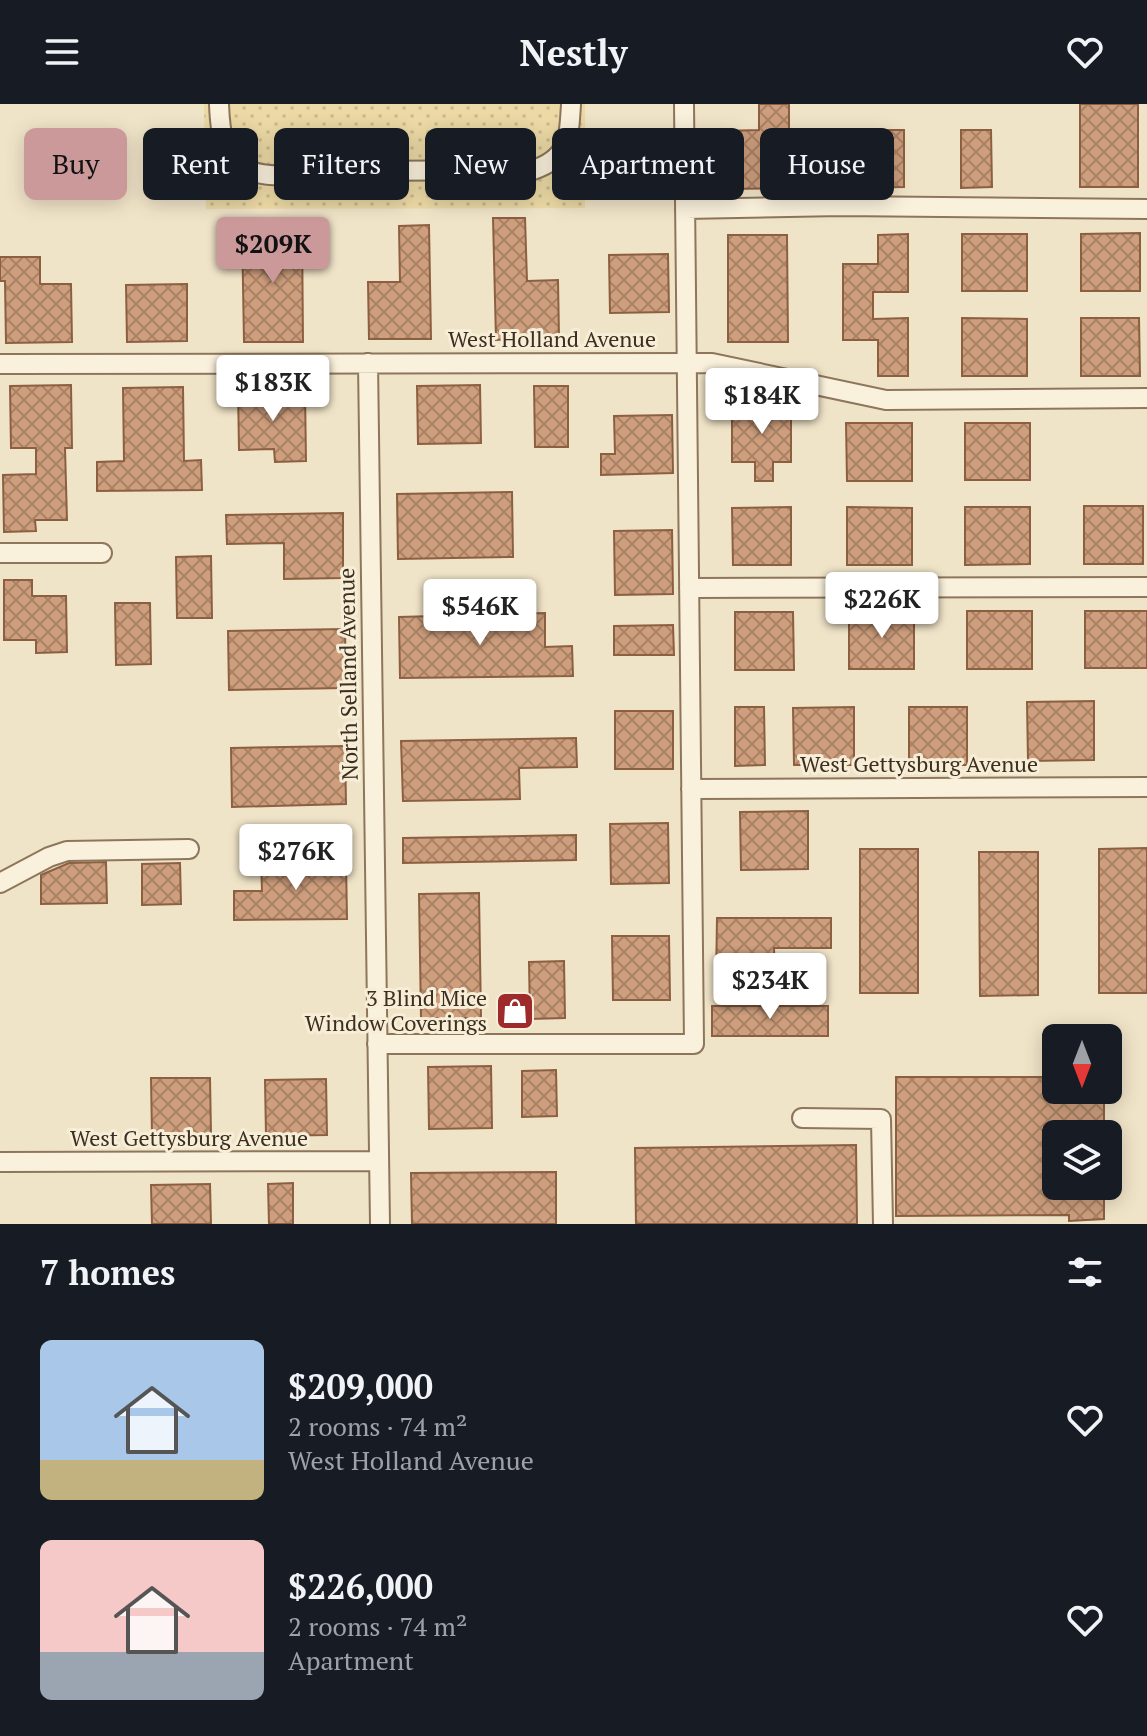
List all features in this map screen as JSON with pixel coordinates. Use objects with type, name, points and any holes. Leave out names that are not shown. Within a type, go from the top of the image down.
[{"type":"street","points":[[219,104],[220,132],[228,153],[252,172],[269,175],[347,171],[533,170],[548,165],[566,145],[570,133],[571,104]]},
{"type":"street","points":[[377,1044],[694,1044],[684,104]]},
{"type":"street","points":[[685,209],[841,206],[1147,209]]},
{"type":"street","name":"North Selland Avenue","points":[[368,363],[380,1224]]},
{"type":"street","name":"West Holland Avenue","points":[[0,364],[687,363],[735,366],[886,400],[1147,398]]},
{"type":"street","points":[[0,553],[102,553]]},
{"type":"street","points":[[689,588],[1147,587]]},
{"type":"street","name":"West Gettysburg Avenue","points":[[691,789],[1147,787]]},
{"type":"street","points":[[0,883],[67,851],[189,849]]},
{"type":"street","points":[[802,1118],[881,1119],[883,1224]]},
{"type":"street","name":"West Gettysburg Avenue","points":[[0,1162],[379,1161]]},
{"type":"sand","points":[[204,104],[585,104],[585,128],[552,128],[552,200],[585,200],[585,208],[206,209],[206,200],[258,200],[258,128],[204,128]]},
{"type":"building","points":[[759,104],[789,104],[789,128],[760,128],[760,188],[744,189],[744,130],[759,130]]},
{"type":"building","points":[[1080,104],[1138,104],[1138,187],[1080,187]]},
{"type":"building","points":[[894,130],[904,130],[904,187],[894,187]]},
{"type":"building","points":[[961,130],[991,130],[992,187],[961,188]]},
{"type":"building","points":[[493,218],[525,218],[527,281],[558,280],[559,337],[496,340]]},
{"type":"building","points":[[429,225],[431,339],[369,339],[368,282],[400,282],[399,226]]},
{"type":"building","points":[[302,227],[303,342],[244,342],[242,228]]},
{"type":"building","points":[[1140,233],[1140,291],[1081,291],[1081,234]]},
{"type":"building","points":[[908,234],[908,292],[873,292],[873,319],[908,318],[908,376],[878,376],[878,340],[843,340],[843,264],[878,264],[878,235]]},
{"type":"building","points":[[962,234],[1027,234],[1027,291],[962,291]]},
{"type":"building","points":[[728,235],[787,235],[788,342],[728,342]]},
{"type":"building","points":[[668,254],[669,312],[610,313],[609,255]]},
{"type":"building","points":[[0,257],[40,257],[40,284],[71,284],[72,342],[6,343],[5,281],[0,281]]},
{"type":"building","points":[[187,284],[187,341],[127,342],[126,285]]},
{"type":"building","points":[[962,318],[1027,319],[1027,376],[962,376]]},
{"type":"building","points":[[1081,318],[1139,318],[1140,376],[1081,376]]},
{"type":"building","points":[[71,385],[72,448],[65,448],[67,520],[35,520],[36,531],[4,532],[3,475],[36,474],[36,448],[11,448],[10,386]]},
{"type":"building","points":[[480,385],[481,443],[418,444],[417,386]]},
{"type":"building","points":[[534,386],[568,386],[568,447],[535,447]]},
{"type":"building","points":[[183,387],[184,461],[201,460],[202,490],[97,491],[97,462],[124,461],[123,388]]},
{"type":"building","points":[[238,390],[305,391],[306,461],[275,462],[274,449],[239,450]]},
{"type":"building","points":[[732,404],[791,404],[791,462],[773,462],[773,481],[755,481],[755,462],[732,462]]},
{"type":"building","points":[[672,415],[673,473],[601,475],[601,454],[615,454],[614,416]]},
{"type":"building","points":[[846,423],[912,423],[912,481],[847,481]]},
{"type":"building","points":[[965,423],[1030,423],[1030,480],[965,480]]},
{"type":"building","points":[[512,492],[513,557],[398,559],[397,494]]},
{"type":"building","points":[[1084,506],[1143,506],[1143,564],[1084,564]]},
{"type":"building","points":[[791,507],[791,565],[733,565],[732,508]]},
{"type":"building","points":[[847,507],[912,508],[912,565],[847,565]]},
{"type":"building","points":[[965,507],[1030,507],[1030,564],[965,565]]},
{"type":"building","points":[[343,513],[343,578],[284,579],[284,543],[227,544],[226,515]]},
{"type":"building","points":[[672,530],[673,594],[615,595],[614,531]]},
{"type":"building","points":[[211,556],[212,618],[177,618],[176,557]]},
{"type":"building","points":[[4,580],[32,580],[32,596],[66,596],[67,652],[36,653],[36,640],[4,640]]},
{"type":"building","points":[[115,603],[150,603],[151,664],[116,665]]},
{"type":"building","points":[[914,611],[914,669],[849,669],[849,612]]},
{"type":"building","points":[[967,611],[1032,611],[1032,669],[967,669]]},
{"type":"building","points":[[1085,611],[1147,611],[1147,668],[1085,668]]},
{"type":"building","points":[[735,612],[793,612],[794,670],[735,670]]},
{"type":"building","points":[[545,613],[545,647],[572,646],[573,676],[400,678],[399,617]]},
{"type":"building","points":[[673,625],[674,655],[614,655],[614,626]]},
{"type":"building","points":[[345,629],[346,688],[229,690],[228,631]]},
{"type":"building","points":[[1094,701],[1094,760],[1028,761],[1027,702]]},
{"type":"building","points":[[735,707],[764,707],[765,765],[735,766]]},
{"type":"building","points":[[854,707],[854,765],[794,765],[793,708]]},
{"type":"building","points":[[909,707],[967,707],[967,765],[909,765]]},
{"type":"building","points":[[615,711],[673,711],[673,769],[615,769]]},
{"type":"building","points":[[576,738],[577,767],[519,768],[520,799],[403,801],[401,741]]},
{"type":"building","points":[[345,746],[346,804],[232,807],[231,748]]},
{"type":"building","points":[[808,811],[808,869],[741,870],[740,812]]},
{"type":"building","points":[[668,823],[669,883],[611,884],[610,824]]},
{"type":"building","points":[[576,835],[576,860],[403,863],[403,838]]},
{"type":"building","points":[[1147,848],[1147,993],[1099,993],[1099,849]]},
{"type":"building","points":[[860,849],[918,849],[918,993],[860,993]]},
{"type":"building","points":[[979,852],[1038,852],[1038,995],[980,996]]},
{"type":"building","points":[[346,860],[347,919],[234,920],[234,891],[262,891],[261,861]]},
{"type":"building","points":[[106,862],[107,903],[41,904],[41,875],[69,863]]},
{"type":"building","points":[[180,863],[181,904],[142,905],[142,864]]},
{"type":"building","points":[[479,893],[481,1018],[421,1018],[419,894]]},
{"type":"building","points":[[717,918],[831,918],[831,948],[774,948],[775,980],[716,981]]},
{"type":"building","points":[[612,936],[669,936],[670,1000],[613,1000]]},
{"type":"building","points":[[564,961],[565,1018],[530,1019],[529,962]]},
{"type":"building","points":[[712,1006],[828,1006],[828,1036],[712,1036]]},
{"type":"building","points":[[491,1066],[492,1128],[429,1129],[428,1067]]},
{"type":"building","points":[[556,1070],[557,1116],[522,1117],[522,1071]]},
{"type":"building","points":[[896,1077],[1042,1077],[1042,1104],[1104,1104],[1104,1120],[1042,1120],[1042,1200],[1104,1200],[1104,1219],[1069,1221],[1069,1215],[896,1216]]},
{"type":"building","points":[[151,1078],[210,1078],[211,1134],[152,1135]]},
{"type":"building","points":[[326,1079],[327,1135],[266,1136],[265,1080]]},
{"type":"building","points":[[856,1145],[857,1224],[636,1224],[635,1148]]},
{"type":"building","points":[[556,1172],[556,1224],[412,1224],[411,1173]]},
{"type":"building","points":[[293,1183],[293,1224],[269,1224],[268,1184]]},
{"type":"building","points":[[210,1184],[211,1224],[152,1224],[151,1185]]},
{"type":"place","name":"3 Blind Mice Window Coverings","points":[[515,1011]]}]
